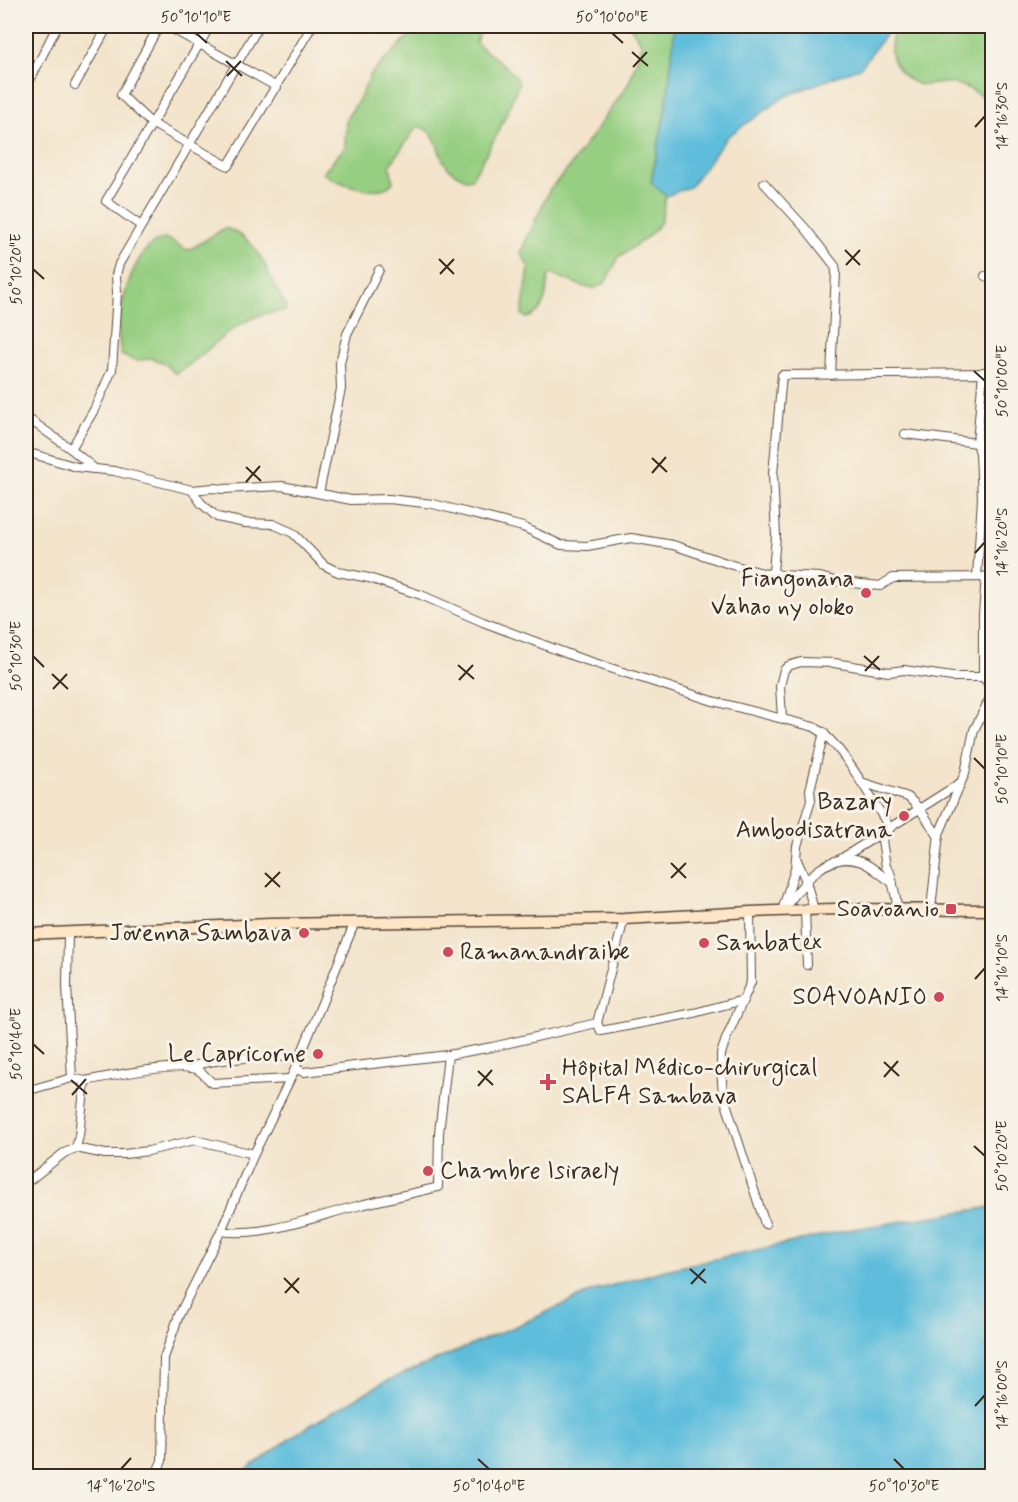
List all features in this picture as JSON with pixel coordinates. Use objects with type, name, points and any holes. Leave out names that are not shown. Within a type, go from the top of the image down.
[{"type":"main road","points":[[26,934],[355,922],[624,919],[810,910],[993,910]]},
{"type":"street","points":[[30,80],[57,26]]},
{"type":"street","points":[[75,85],[108,26]]},
{"type":"street","points":[[159,26],[121,95],[151,123],[228,166],[312,26]]},
{"type":"street","points":[[167,26],[277,87]]},
{"type":"street","points":[[141,226],[106,201],[210,26]]},
{"type":"street","points":[[71,449],[112,370],[116,275],[119,264],[188,144],[260,26]]},
{"type":"street","points":[[764,183],[806,229],[835,266],[831,375]]},
{"type":"street","points":[[319,493],[341,389],[340,363],[347,334],[379,270]]},
{"type":"street","points":[[982,677],[985,577],[980,453],[977,443],[983,372]]},
{"type":"street","points":[[772,572],[776,536],[773,474],[782,375],[993,373]]},
{"type":"street","points":[[26,417],[95,469]]},
{"type":"street","points":[[905,434],[977,443],[986,451],[993,451]]},
{"type":"street","points":[[26,452],[77,467],[114,471],[192,490],[282,486],[351,500],[389,499],[433,504],[523,527],[561,545],[587,546],[631,538],[673,545],[767,574],[772,572],[780,575],[820,577],[834,581],[880,586],[893,578],[985,577]]},
{"type":"street","points":[[192,490],[201,503],[217,517],[245,523],[273,524],[293,533],[324,565],[338,572],[369,578],[421,596],[576,657],[713,700],[814,727],[824,732],[852,767],[890,828]]},
{"type":"street","points":[[782,717],[780,686],[784,670],[788,666],[801,663],[834,663],[889,672],[904,670],[952,677],[982,677],[993,688]]},
{"type":"street","points":[[931,909],[939,837],[965,773],[974,730],[993,694]]},
{"type":"street","points":[[782,911],[796,859],[797,846],[811,800],[810,790],[824,732]]},
{"type":"street","points":[[861,782],[908,797],[919,808],[939,837]]},
{"type":"street","points":[[782,911],[818,868],[839,860],[960,783]]},
{"type":"street","points":[[890,828],[882,840],[886,867],[891,872],[897,910]]},
{"type":"street","points":[[796,859],[806,881],[810,910],[807,965]]},
{"type":"street","points":[[839,860],[861,862],[892,883]]},
{"type":"street","points":[[750,912],[751,982],[721,1054],[721,1078],[723,1094],[765,1224]]},
{"type":"street","points":[[624,919],[597,1023],[601,1031],[694,1013],[743,1000]]},
{"type":"street","points":[[155,1476],[162,1461],[164,1358],[178,1316],[221,1231],[254,1154],[295,1070],[355,922]]},
{"type":"street","points":[[68,933],[67,986],[72,1078]]},
{"type":"street","points":[[295,1070],[304,1072],[448,1055],[597,1023]]},
{"type":"street","points":[[221,1231],[236,1232],[278,1227],[438,1187],[440,1133],[448,1055]]},
{"type":"street","points":[[190,1068],[197,1064],[236,1059],[300,1056]]},
{"type":"street","points":[[26,1091],[72,1078],[85,1081],[166,1069],[198,1070],[212,1083],[289,1079]]},
{"type":"street","points":[[76,1148],[85,1081]]},
{"type":"street","points":[[26,1183],[64,1153],[76,1148],[105,1154],[125,1154],[195,1140],[254,1154]]},
{"type":"green space","points":[[414,26],[482,26],[476,42],[505,65],[519,83],[498,133],[472,178],[466,179],[448,168],[433,136],[424,128],[417,126],[390,165],[393,182],[387,187],[358,188],[329,177],[323,173],[345,147],[346,119],[359,100],[371,74],[411,34]]},
{"type":"green space","points":[[630,26],[675,26],[667,102],[651,182],[666,196],[661,221],[646,238],[619,257],[605,283],[595,288],[584,287],[553,274],[548,276],[544,302],[538,312],[526,318],[522,314],[529,268],[521,253],[523,247],[550,189],[569,168],[629,83],[642,44]]},
{"type":"green space","points":[[894,26],[992,26],[992,103],[960,85],[918,84],[900,72],[891,55]]},
{"type":"green space","points":[[225,228],[238,233],[256,250],[286,306],[285,311],[264,314],[238,326],[176,374],[164,363],[152,358],[136,361],[121,355],[118,326],[123,300],[132,273],[146,250],[154,243],[164,239],[189,250]]},
{"type":"water","points":[[675,26],[892,26],[861,67],[786,96],[727,137],[690,187],[666,196],[651,182],[667,102]]},
{"type":"water","points":[[992,1207],[992,1476],[239,1476],[299,1432],[382,1383],[593,1291],[665,1270],[847,1230]]},
{"type":"place","name":"Fiangonana Vahao ny oloko","points":[[866,593]]},
{"type":"place","name":"Bazary Ambodisatrana","points":[[904,816]]},
{"type":"place","name":"Soavoanio","points":[[951,909]]},
{"type":"place","name":"Jovenna Sambava","points":[[304,933]]},
{"type":"place","name":"Sambatex","points":[[704,943]]},
{"type":"place","name":"Ramanandraibe","points":[[448,952]]},
{"type":"place","name":"SOAVOANIO","points":[[939,997]]},
{"type":"place","name":"Le Capricorne","points":[[318,1054]]},
{"type":"place","name":"Hôpital Médico-chirurgical SALFA Sambava","points":[[548,1082]]},
{"type":"place","name":"Chambre Isiraely","points":[[428,1171]]}]
